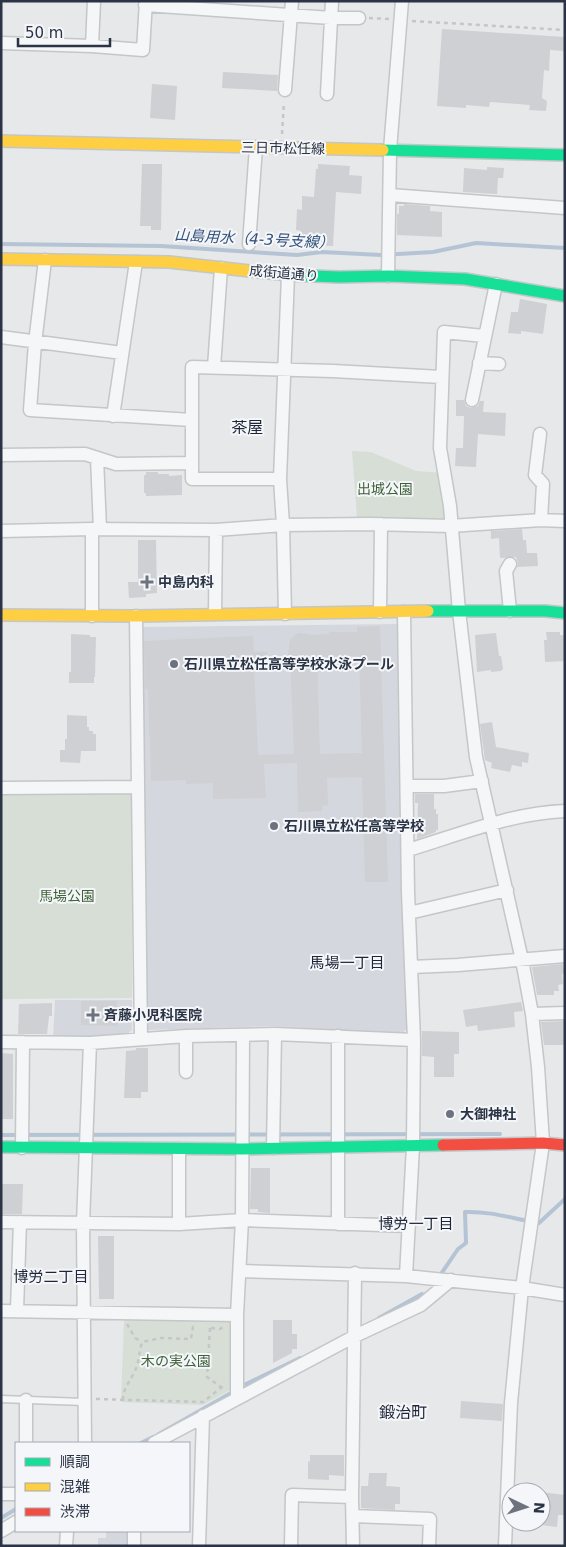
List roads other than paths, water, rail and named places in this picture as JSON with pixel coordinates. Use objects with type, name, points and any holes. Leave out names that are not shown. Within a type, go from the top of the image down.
[{"type":"street","points":[[92,46],[94,1]]},
{"type":"street","points":[[285,90],[292,1]]},
{"type":"street","points":[[327,94],[332,1]]},
{"type":"street","points":[[388,276],[390,150],[402,1]]},
{"type":"street","points":[[1,43],[143,50],[145,3],[233,6],[290,15],[359,18]]},
{"type":"street","name":"三日市松任線","points":[[1,141],[565,155]]},
{"type":"street","points":[[249,244],[256,147]]},
{"type":"street","points":[[390,195],[565,208]]},
{"type":"street","name":"成街道通り","points":[[1,259],[169,262],[288,275],[465,279],[565,296]]},
{"type":"street","points":[[45,260],[35,343],[30,410],[192,420]]},
{"type":"street","points":[[113,416],[136,262]]},
{"type":"street","points":[[214,367],[221,268]]},
{"type":"street","points":[[285,614],[280,480],[288,275]]},
{"type":"street","points":[[472,400],[496,284]]},
{"type":"street","points":[[484,336],[444,332],[440,448],[450,506],[450,526],[476,757],[507,890],[532,1014],[543,1143],[522,1288],[511,1403],[506,1546]]},
{"type":"street","points":[[1,338],[122,353]]},
{"type":"street","points":[[479,363],[499,364]]},
{"type":"street","points":[[280,480],[192,479],[192,367],[283,369],[441,377]]},
{"type":"street","points":[[540,434],[535,476],[543,484],[541,520]]},
{"type":"street","points":[[1,455],[85,454],[116,464],[192,463]]},
{"type":"street","points":[[92,616],[97,458]]},
{"type":"street","points":[[1,531],[96,528],[216,530],[283,525],[381,524],[450,526],[541,520],[565,521]]},
{"type":"street","points":[[380,612],[381,524]]},
{"type":"street","points":[[216,530],[216,614]]},
{"type":"street","points":[[510,564],[506,571],[510,611]]},
{"type":"street","points":[[1,615],[136,616],[459,611],[545,611],[565,614]]},
{"type":"street","points":[[404,612],[409,913],[414,1040],[413,1138],[406,1276]]},
{"type":"street","points":[[136,616],[141,1039]]},
{"type":"street","points":[[407,786],[444,786],[482,781]]},
{"type":"street","points":[[1,788],[138,787]]},
{"type":"street","points":[[408,850],[492,824],[546,812],[565,811]]},
{"type":"street","points":[[409,913],[507,890]]},
{"type":"street","points":[[411,967],[458,966],[565,956]]},
{"type":"street","points":[[532,1014],[565,1013]]},
{"type":"street","points":[[1,1042],[90,1043],[186,1036],[274,1034],[414,1040]]},
{"type":"street","points":[[273,1138],[274,1034]]},
{"type":"street","points":[[237,1399],[237,1315],[242,1220],[243,1035]]},
{"type":"street","points":[[186,1036],[186,1072]]},
{"type":"street","points":[[338,1036],[338,1224]]},
{"type":"street","points":[[22,1139],[23,1042]]},
{"type":"street","points":[[85,1442],[83,1223],[90,1043]]},
{"type":"street","points":[[1,1147],[22,1139],[86,1139],[179,1149],[242,1138],[413,1138],[565,1145]]},
{"type":"street","points":[[179,1149],[179,1224]]},
{"type":"street","points":[[1,1222],[179,1224],[242,1220],[409,1226]]},
{"type":"street","points":[[17,1310],[20,1222]]},
{"type":"street","points":[[240,1271],[406,1276],[522,1288],[565,1295]]},
{"type":"street","points":[[353,1546],[355,1273]]},
{"type":"street","points":[[156,1442],[355,1336],[421,1306],[451,1280]]},
{"type":"street","points":[[1,1311],[237,1315]]},
{"type":"street","points":[[26,1400],[26,1442]]},
{"type":"street","points":[[199,1546],[203,1416]]},
{"type":"street","points":[[1,1494],[15,1494]]},
{"type":"street","points":[[291,1546],[292,1495],[352,1497]]},
{"type":"street","points":[[352,1516],[430,1519],[429,1546]]},
{"type":"street","points":[[1,1531],[15,1523]]},
{"type":"street","points":[[66,1546],[67,1532]]},
{"type":"street","points":[[134,1532],[134,1546]]},
{"type":"lane","points":[[1,1399],[84,1401]]},
{"type":"waterway","name":"山島用水（4-3号支線）","points":[[1,244],[161,246],[297,255],[322,252],[381,255],[433,252],[476,243],[565,248]]},
{"type":"waterway","points":[[1,1135],[500,1134]]},
{"type":"waterway","points":[[441,1274],[458,1249],[466,1243],[465,1212],[493,1214],[539,1223],[565,1199]]},
{"type":"waterway","points":[[379,1318],[422,1294]]},
{"type":"waterway","points":[[246,1384],[300,1358]]},
{"type":"waterway","points":[[159,1434],[231,1393]]},
{"type":"waterway","points":[[143,1442],[153,1437]]},
{"type":"waterway","points":[[1,1518],[15,1510]]},
{"type":"place","name":"中島内科","points":[[147,582]]},
{"type":"place","name":"石川県立松任高等学校水泳プール","points":[[174,664]]},
{"type":"place","name":"石川県立松任高等学校","points":[[274,826]]},
{"type":"place","name":"斉藤小児科医院","points":[[93,1015]]},
{"type":"place","name":"大御神社","points":[[450,1114]]},
{"type":"district","name":"茶屋","points":[[247,427]]},
{"type":"district","name":"馬場一丁目","points":[[347,963]]},
{"type":"district","name":"博労一丁目","points":[[416,1224]]},
{"type":"district","name":"博労二丁目","points":[[51,1277]]},
{"type":"district","name":"鍛治町","points":[[403,1412]]},
{"type":"park label","name":"出城公園","points":[[385,489]]},
{"type":"park label","name":"馬場公園","points":[[67,896]]},
{"type":"park label","name":"木の実公園","points":[[176,1361]]}]
